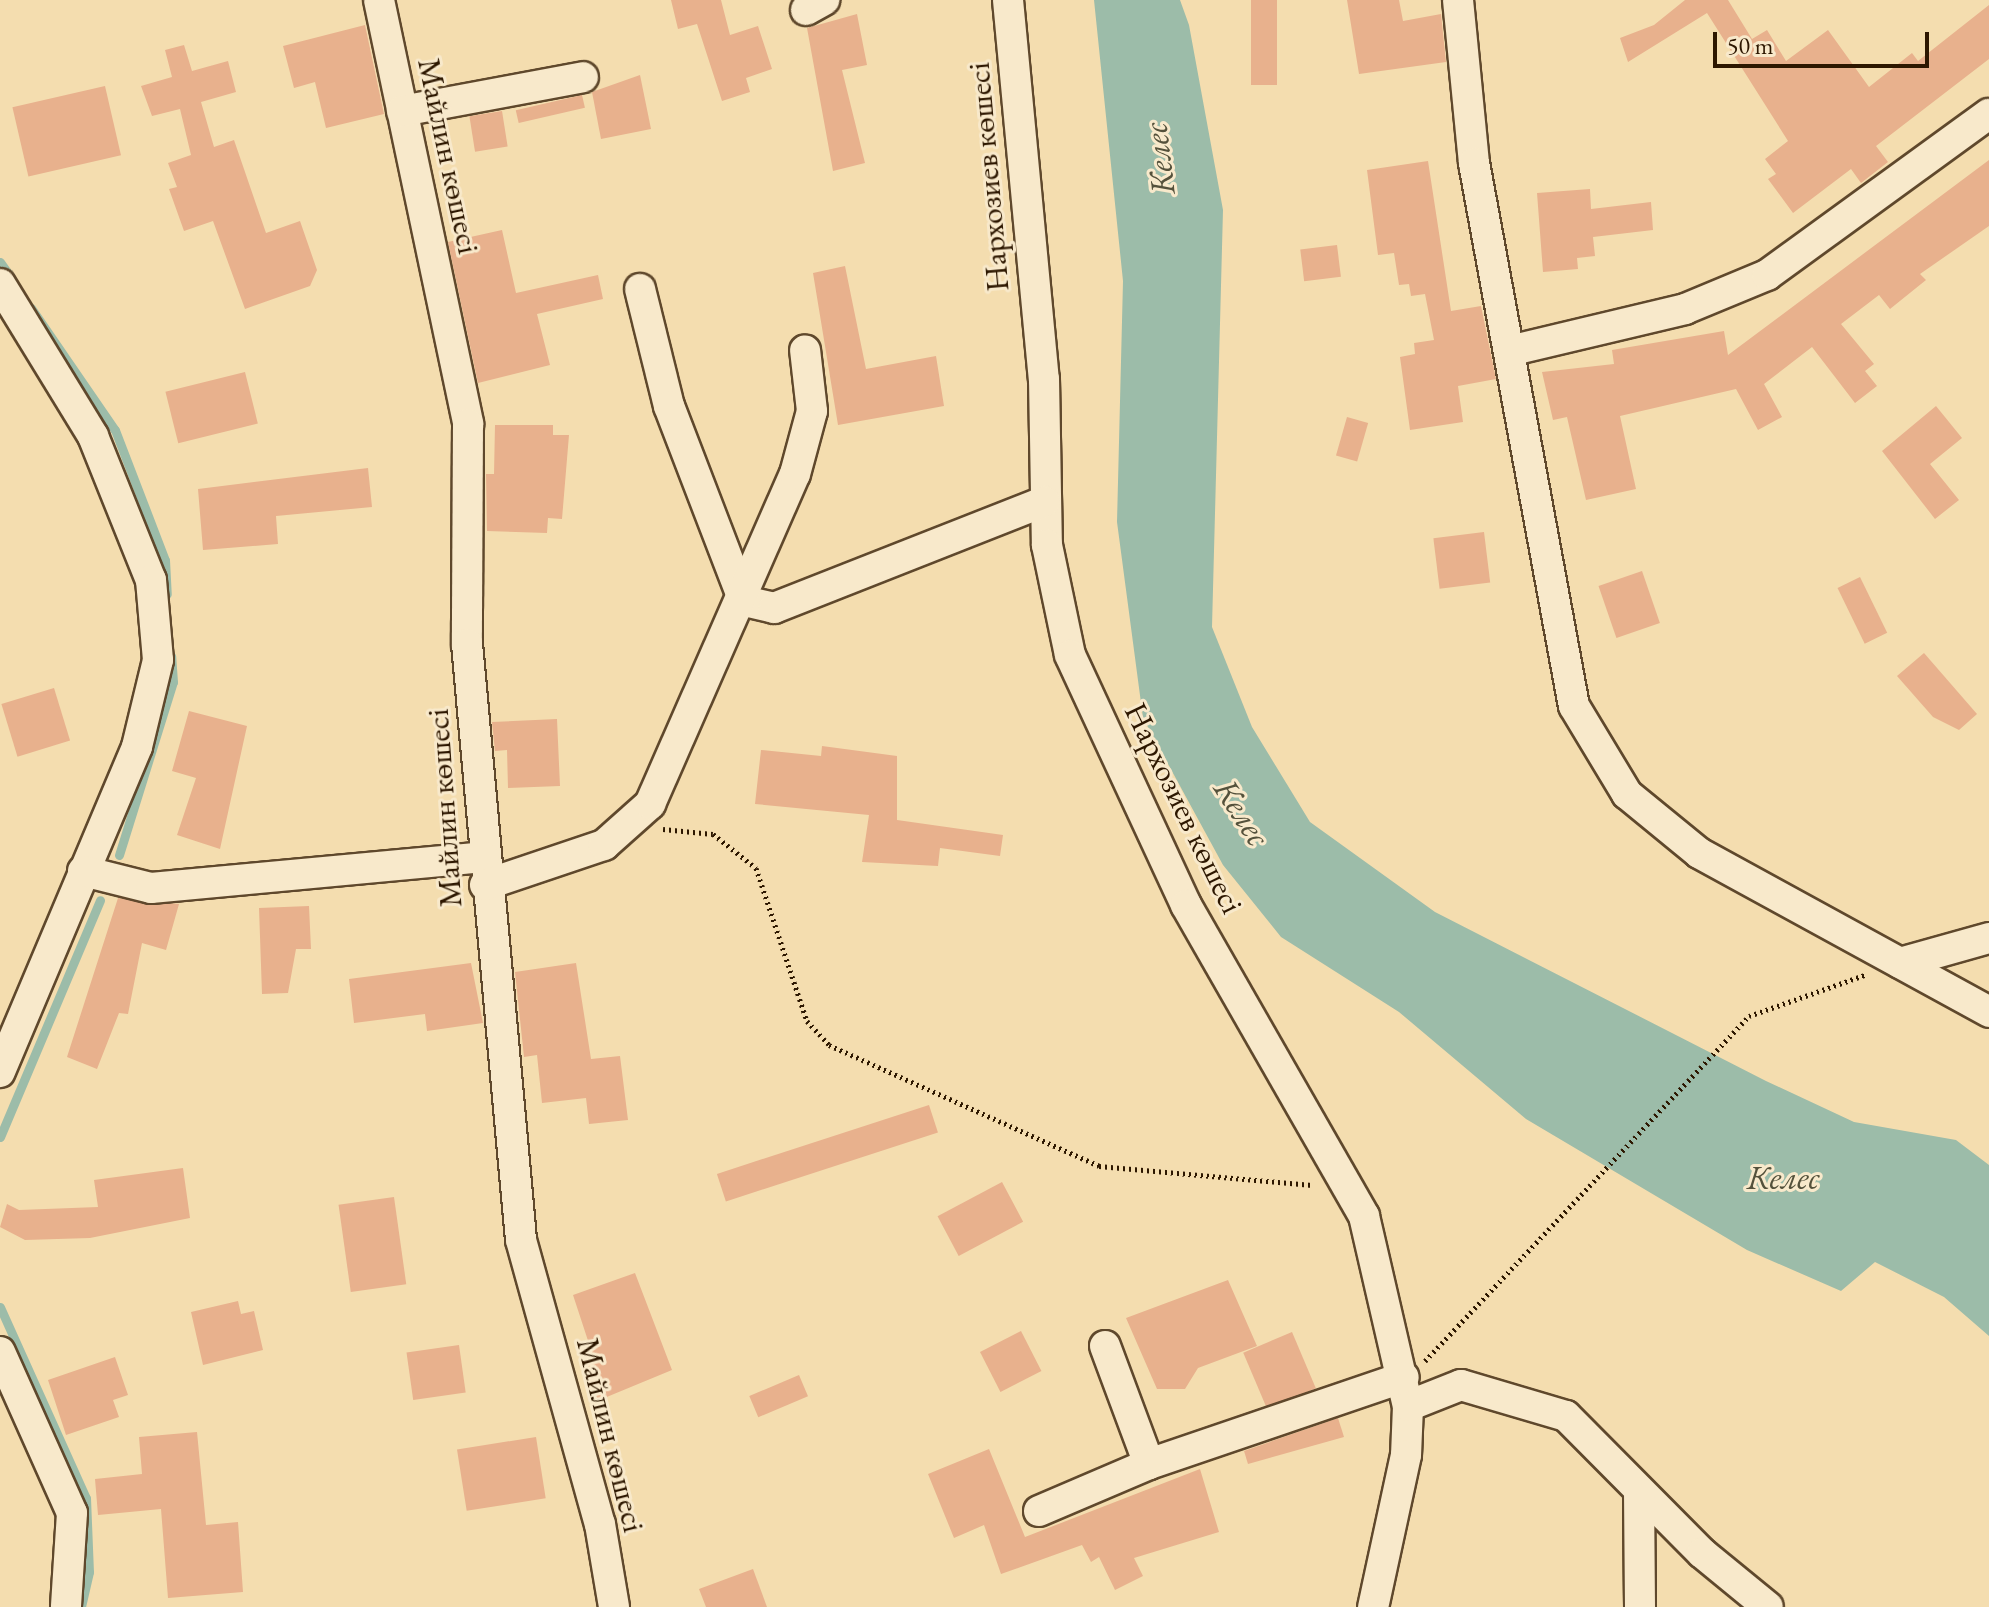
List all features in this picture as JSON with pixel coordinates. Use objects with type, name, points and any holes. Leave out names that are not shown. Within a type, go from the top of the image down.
[{"type":"street","name":"Майлин көшесі","points":[[379,0],[468,424],[467,644],[485,871],[521,1240],[600,1524],[614,1607]]},
{"type":"street","name":"Нархозиев көшесі","points":[[1008,0],[1044,379],[1045,501],[1070,655],[1186,905],[1266,1037],[1341,1186],[1364,1216],[1406,1392],[1406,1455],[1373,1607]]},
{"type":"street","points":[[1458,0],[1474,163],[1574,706],[1627,794],[1699,853],[1989,1012]]},
{"type":"street","points":[[402,111],[583,77]]},
{"type":"street","points":[[1509,351],[1685,309],[1767,275],[1989,114]]},
{"type":"street","points":[[0,284],[93,436],[151,580],[158,660],[137,747],[0,1072]]},
{"type":"street","points":[[640,289],[669,406],[744,601]]},
{"type":"street","points":[[83,871],[151,888],[485,871],[604,845],[650,804],[744,601],[812,411],[805,350]]},
{"type":"street","points":[[744,601],[774,608],[1045,501]]},
{"type":"street","points":[[1900,963],[1989,938]]},
{"type":"street","points":[[1105,1346],[1149,1464]]},
{"type":"street","points":[[0,1352],[72,1513],[66,1607]]},
{"type":"street","points":[[1039,1511],[1149,1464],[1406,1392],[1461,1385],[1518,1396],[1566,1416],[1639,1492],[1768,1607]]},
{"type":"street","points":[[1639,1492],[1640,1607]]},
{"type":"path","points":[[628,826],[713,834],[737,847],[756,868],[807,1021],[829,1045],[1099,1166],[1341,1186]]},
{"type":"path","points":[[1406,1392],[1442,1348],[1464,1313],[1568,1209],[1749,1016],[1900,963]]},
{"type":"water","name":"Келес","points":[[1094,0],[1180,0],[1189,25],[1223,210],[1212,627],[1252,727],[1310,822],[1435,912],[1766,1081],[1854,1122],[1956,1140],[1989,1165],[1989,1336],[1944,1297],[1875,1262],[1841,1291],[1747,1250],[1526,1119],[1399,1012],[1281,937],[1223,865],[1143,718],[1117,522],[1123,281]]},
{"type":"building","points":[[671,0],[721,0],[730,35],[758,26],[772,69],[746,78],[750,92],[722,101],[697,24],[678,29]]},
{"type":"building","points":[[1251,0],[1277,0],[1277,85],[1251,85]]},
{"type":"building","points":[[1347,0],[1399,0],[1403,21],[1441,14],[1446,62],[1359,74]]},
{"type":"building","points":[[1685,0],[1728,0],[1752,39],[1767,30],[1786,61],[1828,30],[1869,87],[1912,53],[1918,61],[1989,5],[1989,59],[1876,146],[1888,162],[1861,183],[1851,169],[1793,213],[1768,179],[1776,174],[1765,159],[1788,141],[1707,13],[1628,62],[1620,38],[1654,25]]},
{"type":"building","points":[[857,14],[867,65],[842,70],[865,163],[833,171],[807,28]]},
{"type":"building","points":[[365,25],[384,114],[326,128],[315,82],[294,88],[283,46]]},
{"type":"building","points":[[184,45],[192,71],[228,61],[236,92],[201,102],[214,147],[234,140],[266,233],[300,221],[317,270],[310,286],[245,309],[213,221],[184,231],[169,189],[177,187],[168,163],[191,155],[180,109],[152,116],[141,86],[172,77],[165,50]]},
{"type":"building","points":[[640,75],[651,129],[601,139],[592,92]]},
{"type":"building","points":[[105,86],[121,155],[28,177],[12,107]]},
{"type":"building","points":[[582,95],[585,108],[519,123],[516,110]]},
{"type":"building","points":[[502,111],[508,147],[475,152],[469,116]]},
{"type":"building","points":[[1989,160],[1989,226],[1920,274],[1926,280],[1890,309],[1879,295],[1841,324],[1874,364],[1865,371],[1877,386],[1855,403],[1812,347],[1764,384],[1782,417],[1758,430],[1736,389],[1620,416],[1636,489],[1586,500],[1567,417],[1553,420],[1542,372],[1614,364],[1612,350],[1724,331],[1728,355]]},
{"type":"building","points":[[1428,161],[1451,311],[1481,306],[1496,379],[1458,386],[1463,422],[1410,430],[1400,357],[1415,354],[1414,343],[1434,340],[1425,294],[1411,296],[1409,284],[1399,285],[1394,253],[1378,255],[1367,170]]},
{"type":"building","points":[[1590,189],[1591,209],[1651,202],[1653,230],[1593,237],[1595,256],[1577,258],[1578,269],[1543,272],[1537,193]]},
{"type":"building","points":[[502,230],[516,293],[598,275],[603,299],[537,314],[550,365],[478,383],[448,242]]},
{"type":"building","points":[[1337,245],[1341,277],[1304,281],[1300,250]]},
{"type":"building","points":[[845,266],[866,369],[936,356],[944,406],[838,425],[813,273]]},
{"type":"building","points":[[245,372],[258,423],[178,443],[165,392]]},
{"type":"building","points":[[1936,406],[1962,438],[1930,464],[1959,500],[1935,519],[1882,451]]},
{"type":"building","points":[[1347,417],[1368,423],[1357,462],[1336,455]]},
{"type":"building","points":[[495,425],[553,425],[553,435],[569,435],[562,519],[548,518],[547,533],[487,531],[486,474],[494,474]]},
{"type":"building","points":[[368,468],[372,507],[276,516],[278,544],[203,550],[198,489]]},
{"type":"building","points":[[1484,532],[1490,583],[1440,589],[1433,538]]},
{"type":"building","points":[[1642,571],[1660,623],[1616,638],[1599,586]]},
{"type":"building","points":[[1860,577],[1887,633],[1865,644],[1838,588]]},
{"type":"building","points":[[1924,653],[1977,714],[1959,730],[1933,717],[1897,676]]},
{"type":"building","points":[[54,688],[70,741],[17,757],[1,704]]},
{"type":"building","points":[[189,711],[247,726],[220,849],[177,835],[196,778],[172,771]]},
{"type":"building","points":[[557,719],[560,786],[508,788],[507,750],[495,751],[492,722]]},
{"type":"building","points":[[822,746],[897,756],[897,820],[1003,835],[1000,856],[940,848],[938,866],[862,862],[869,815],[755,804],[761,750],[821,756]]},
{"type":"building","points":[[118,898],[179,904],[166,950],[142,943],[128,1014],[119,1013],[97,1069],[67,1057]]},
{"type":"building","points":[[309,906],[311,949],[296,949],[288,993],[262,994],[259,908]]},
{"type":"building","points":[[471,963],[483,1023],[427,1031],[425,1014],[354,1023],[349,979]]},
{"type":"building","points":[[576,963],[591,1059],[620,1056],[628,1120],[589,1124],[586,1098],[542,1103],[537,1055],[524,1057],[515,972]]},
{"type":"building","points":[[929,1105],[938,1133],[726,1201],[717,1174]]},
{"type":"building","points":[[183,1168],[190,1218],[90,1238],[25,1240],[0,1227],[7,1204],[19,1210],[98,1207],[94,1180]]},
{"type":"building","points":[[1002,1182],[1023,1222],[959,1256],[938,1216]]},
{"type":"building","points":[[394,1197],[406,1284],[351,1292],[339,1205]]},
{"type":"building","points":[[635,1273],[672,1370],[597,1401],[583,1367],[595,1362],[573,1295]]},
{"type":"building","points":[[1228,1280],[1257,1346],[1198,1368],[1185,1389],[1157,1389],[1126,1318]]},
{"type":"building","points":[[238,1301],[241,1314],[254,1311],[263,1350],[203,1365],[191,1312]]},
{"type":"building","points":[[1021,1331],[1041,1371],[1000,1392],[980,1352]]},
{"type":"building","points":[[1292,1332],[1316,1388],[1267,1409],[1243,1353]]},
{"type":"building","points":[[459,1345],[466,1393],[413,1400],[407,1352]]},
{"type":"building","points":[[115,1357],[128,1395],[113,1400],[119,1417],[66,1435],[48,1380]]},
{"type":"building","points":[[799,1375],[808,1396],[758,1417],[749,1396]]},
{"type":"building","points":[[1338,1418],[1344,1437],[1248,1464],[1244,1451]]},
{"type":"building","points":[[197,1432],[206,1525],[238,1522],[243,1592],[168,1598],[161,1509],[98,1515],[95,1479],[142,1474],[139,1437]]},
{"type":"building","points":[[536,1437],[546,1498],[467,1511],[457,1450]]},
{"type":"building","points":[[989,1449],[1025,1537],[1200,1469],[1219,1532],[1134,1558],[1143,1576],[1115,1590],[1099,1557],[1091,1562],[1082,1545],[1001,1574],[984,1525],[954,1538],[928,1474]]},
{"type":"building","points":[[753,1569],[767,1607],[706,1607],[699,1589]]},
{"type":"waterway","points":[[0,262],[12,279]]},
{"type":"waterway","points":[[31,308],[115,430],[165,560],[167,594]]},
{"type":"waterway","points":[[119,855],[173,682],[171,656]]},
{"type":"waterway","points":[[0,1137],[100,900]]},
{"type":"waterway","points":[[0,1307],[86,1498],[89,1572],[81,1607]]}]
